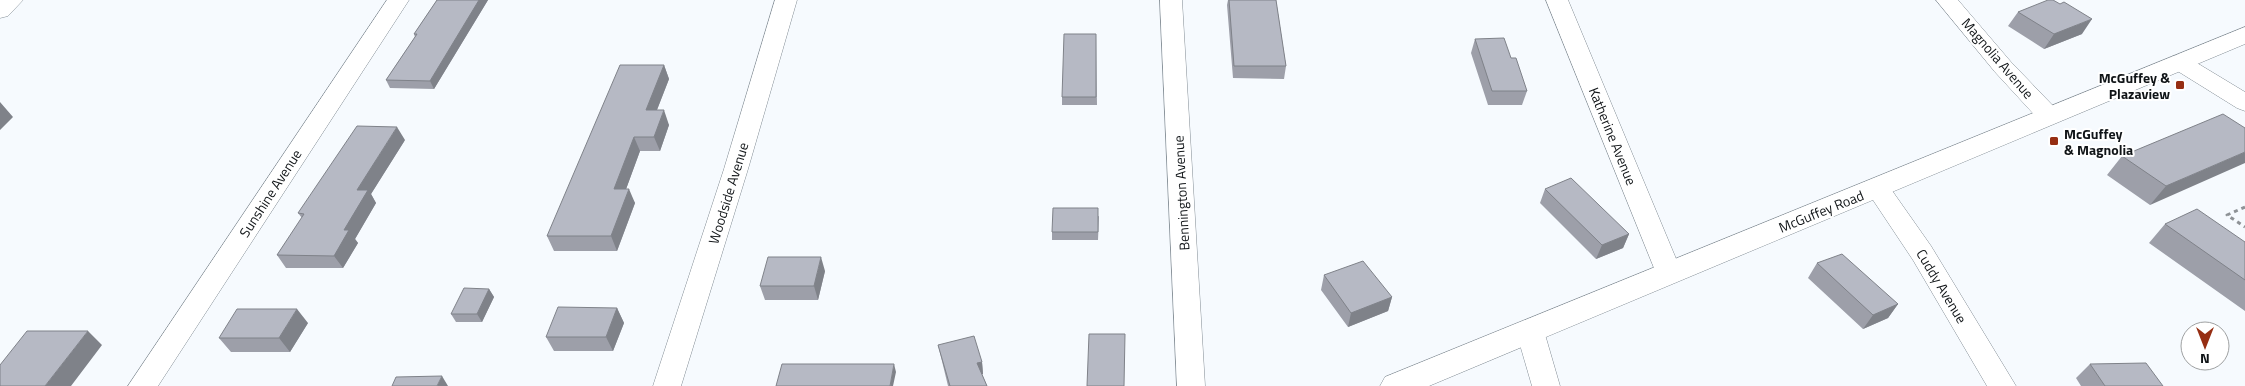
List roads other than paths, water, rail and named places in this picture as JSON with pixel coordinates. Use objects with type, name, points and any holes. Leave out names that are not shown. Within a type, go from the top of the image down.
[{"type":"street","points":[[0,11],[11,0]]},
{"type":"street","name":"Sunshine Avenue","points":[[142,386],[398,0]]},
{"type":"street","name":"Woodside Avenue","points":[[667,386],[733,178],[786,0]]},
{"type":"street","name":"Bennington Avenue","points":[[1171,0],[1191,386]]},
{"type":"street","name":"Katherine Avenue","points":[[1557,0],[1669,272]]},
{"type":"street","name":"Magnolia Avenue","points":[[1948,0],[2003,67],[2049,116]]},
{"type":"street","name":"McGuffey Road","points":[[1396,386],[2245,35]]},
{"type":"street","points":[[2179,62],[2245,102]]},
{"type":"street","name":"Cuddy Avenue","points":[[1877,188],[1922,253],[2002,386]]},
{"type":"street","points":[[1530,331],[1546,386]]},
{"type":"place","name":"McGuffey & Plazaview","points":[[2180,85]]},
{"type":"place","name":"McGuffey & Magnolia","points":[[2054,141]]}]
